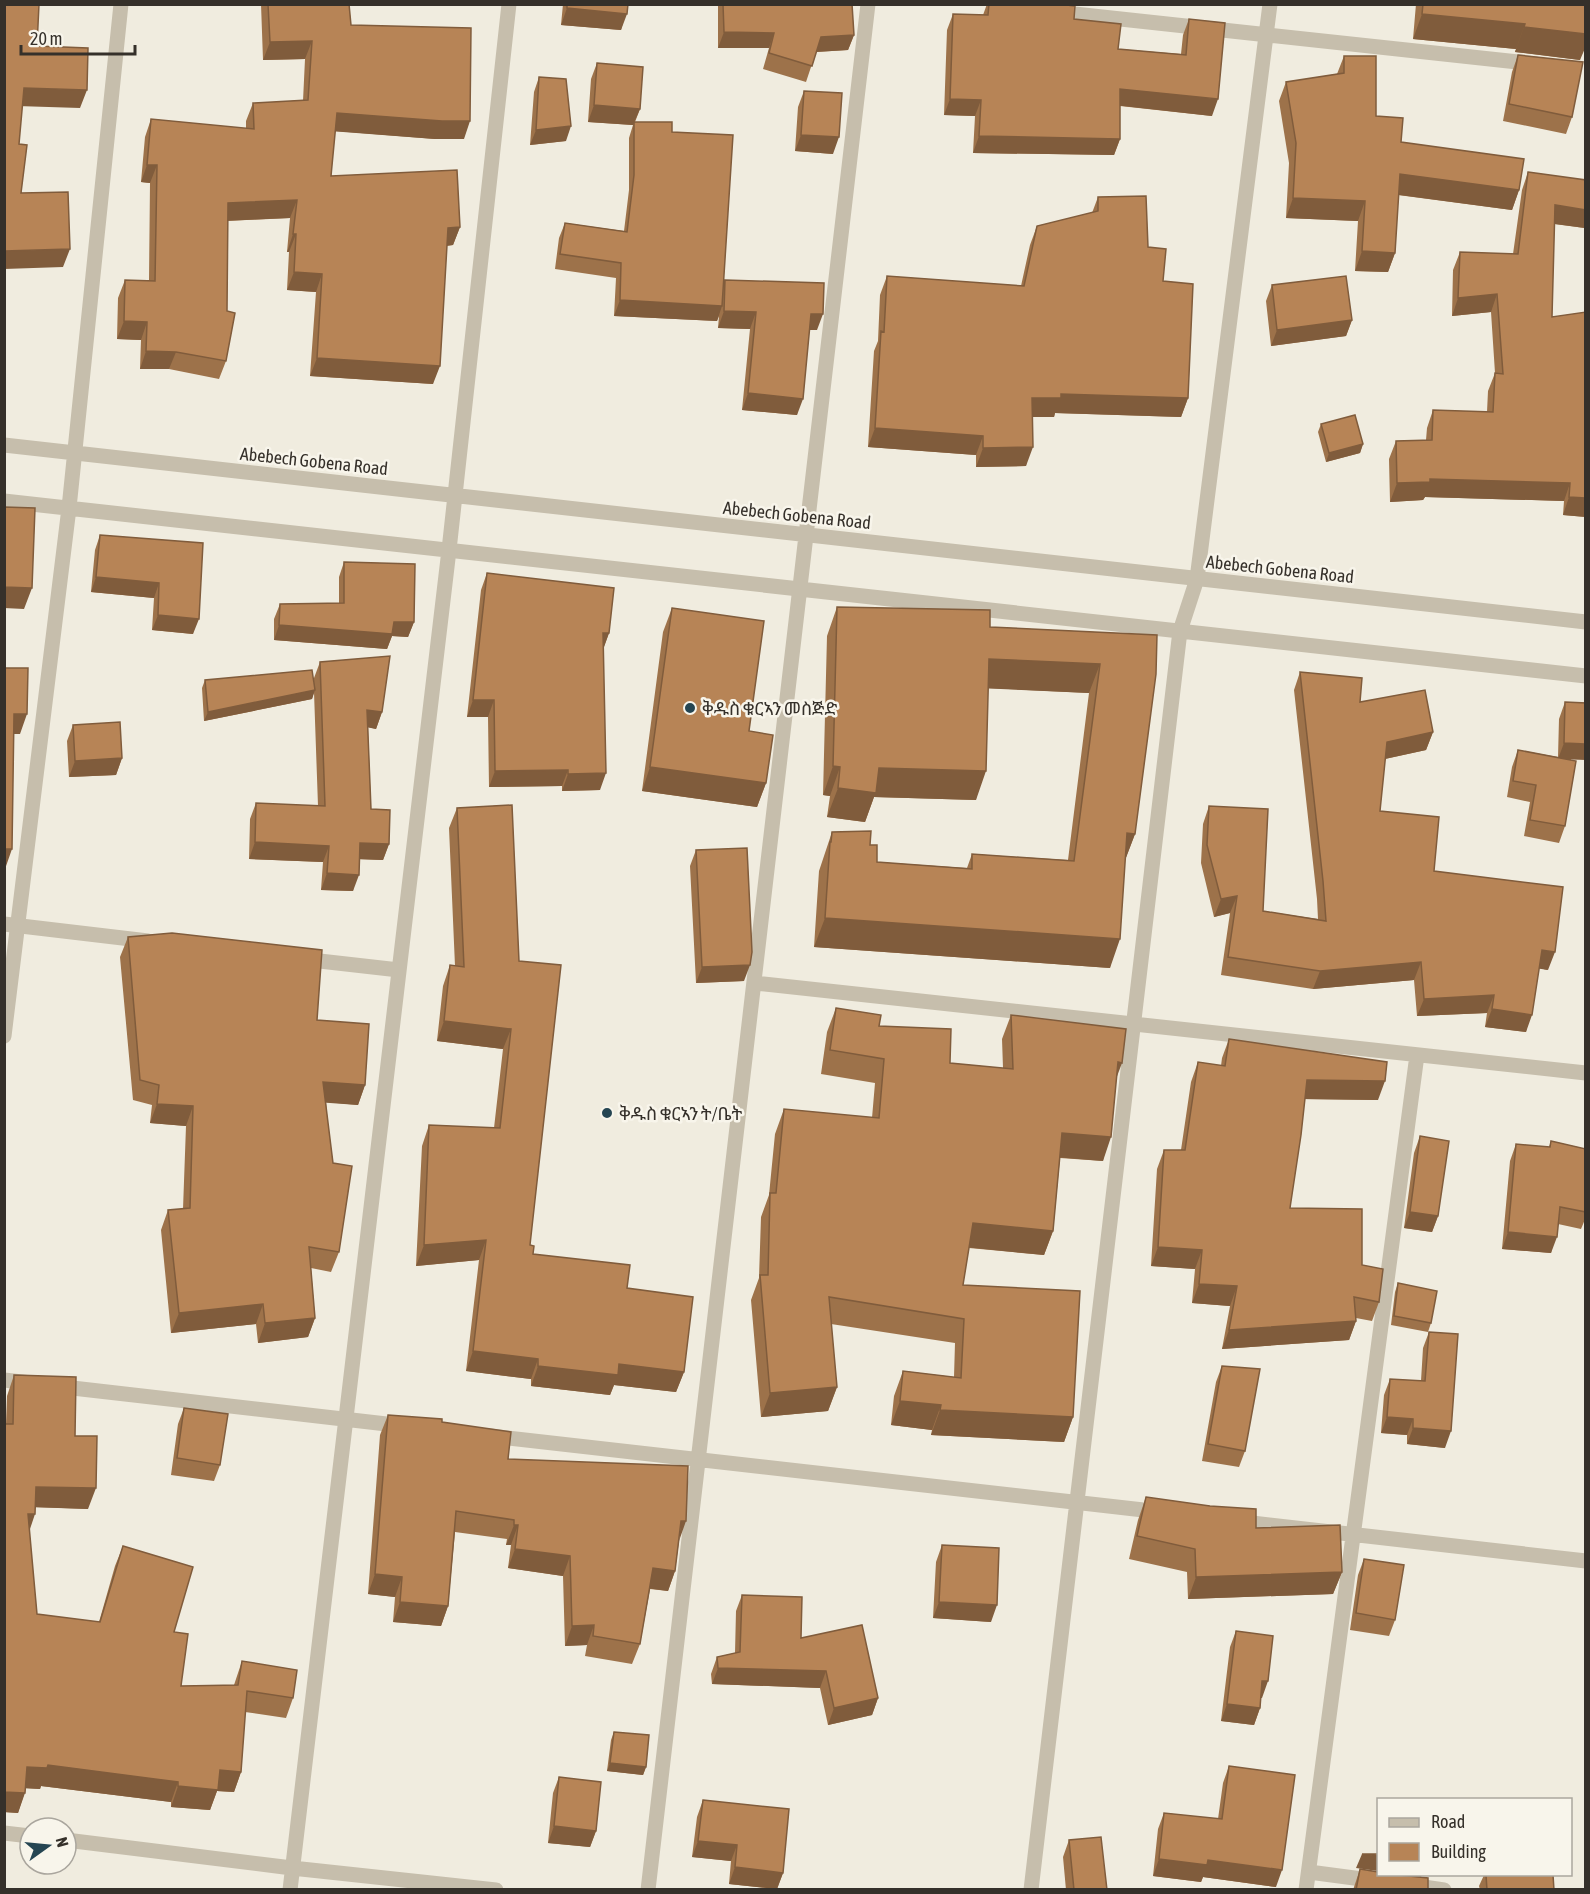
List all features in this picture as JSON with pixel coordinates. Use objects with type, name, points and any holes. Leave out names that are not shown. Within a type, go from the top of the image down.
[{"type":"street","points":[[4,1036],[11,924],[69,508],[121,4]]},
{"type":"street","points":[[290,1890],[449,550],[509,4]]},
{"type":"street","points":[[648,1890],[868,4]]},
{"type":"street","points":[[1031,1890],[1180,631],[1197,579],[1270,4]]},
{"type":"street","points":[[1045,11],[1550,66]]},
{"type":"street","name":"Abebech Gobena Road","points":[[4,445],[1586,622]]},
{"type":"street","points":[[4,501],[1586,676]]},
{"type":"street","points":[[11,924],[161,942]]},
{"type":"street","points":[[292,958],[399,970]]},
{"type":"street","points":[[754,983],[1586,1073]]},
{"type":"street","points":[[1306,1890],[1417,1055]]},
{"type":"street","points":[[4,1380],[416,1427]]},
{"type":"street","points":[[475,1434],[1181,1514]]},
{"type":"street","points":[[1215,1518],[1586,1561]]},
{"type":"street","points":[[78,1841],[496,1890]]},
{"type":"street","points":[[1309,1872],[1444,1890]]},
{"type":"building","points":[[4,4],[39,4],[37,46],[88,48],[87,90],[24,88],[19,144],[27,145],[21,193],[68,192],[70,249],[4,251]]},
{"type":"building","points":[[268,4],[349,4],[351,25],[471,28],[470,121],[337,113],[331,176],[457,170],[460,227],[448,228],[440,366],[317,358],[322,274],[294,272],[296,234],[293,234],[297,200],[228,203],[227,311],[235,313],[226,361],[176,352],[146,351],[147,322],[124,321],[125,280],[155,281],[157,165],[147,165],[151,119],[254,129],[253,103],[308,100],[312,41],[270,42]]},
{"type":"building","points":[[567,4],[628,4],[627,14],[567,8]]},
{"type":"building","points":[[723,4],[852,4],[854,35],[821,37],[812,66],[769,53],[774,33],[724,32]]},
{"type":"building","points":[[989,4],[1075,6],[1074,19],[1121,24],[1118,49],[1186,55],[1189,19],[1225,23],[1218,99],[1120,89],[1120,139],[979,136],[981,100],[950,99],[953,14],[988,15]]},
{"type":"building","points":[[1423,4],[1586,4],[1586,34],[1524,27],[1525,24],[1422,14]]},
{"type":"building","points":[[1518,55],[1583,62],[1572,117],[1509,104]]},
{"type":"building","points":[[1344,56],[1376,56],[1376,116],[1403,118],[1401,142],[1524,159],[1519,190],[1400,174],[1395,253],[1362,251],[1365,201],[1293,198],[1296,143],[1286,82],[1344,73]]},
{"type":"building","points":[[597,63],[643,67],[640,109],[594,105]]},
{"type":"building","points":[[539,77],[566,79],[571,126],[536,130]]},
{"type":"building","points":[[804,91],[842,93],[839,137],[801,135]]},
{"type":"building","points":[[634,122],[672,122],[672,132],[733,135],[722,306],[620,300],[621,263],[560,254],[565,223],[627,232],[634,175]]},
{"type":"building","points":[[1528,172],[1586,180],[1586,210],[1555,205],[1552,317],[1586,312],[1586,498],[1569,497],[1570,483],[1430,479],[1430,482],[1397,483],[1396,441],[1432,440],[1433,410],[1493,412],[1495,373],[1503,374],[1497,294],[1458,298],[1460,252],[1518,254]]},
{"type":"building","points":[[1146,196],[1148,247],[1166,249],[1163,281],[1193,284],[1188,398],[1061,394],[1061,398],[1032,398],[1033,447],[983,448],[983,436],[875,428],[887,276],[1024,286],[1037,226],[1098,211],[1098,197]]},
{"type":"building","points":[[1346,276],[1352,320],[1277,330],[1272,285]]},
{"type":"building","points":[[725,280],[824,283],[823,314],[811,314],[803,399],[748,393],[756,312],[724,311]]},
{"type":"building","points":[[1355,415],[1363,444],[1329,453],[1321,424]]},
{"type":"building","points":[[4,507],[35,508],[32,588],[4,587]]},
{"type":"building","points":[[100,535],[203,543],[199,619],[158,615],[159,583],[96,577]]},
{"type":"building","points":[[344,562],[415,564],[414,622],[394,622],[392,634],[279,625],[280,604],[344,603]]},
{"type":"building","points":[[487,573],[614,588],[609,633],[603,633],[606,773],[568,774],[568,770],[495,771],[494,700],[473,700]]},
{"type":"building","points":[[837,607],[990,610],[990,627],[1157,635],[1156,674],[1135,834],[1127,833],[1120,939],[825,918],[832,832],[871,831],[870,845],[877,845],[877,862],[972,869],[972,854],[1074,861],[1100,664],[989,659],[986,771],[879,768],[876,793],[838,788],[840,767],[833,766]]},
{"type":"building","points":[[672,608],[764,621],[749,731],[773,735],[766,783],[650,767]]},
{"type":"building","points":[[390,656],[382,712],[367,710],[371,809],[390,810],[389,844],[360,843],[359,875],[327,873],[329,846],[255,842],[256,803],[325,806],[320,662]]},
{"type":"building","points":[[4,668],[28,668],[27,714],[14,714],[12,849],[4,849]]},
{"type":"building","points":[[312,670],[315,690],[208,712],[205,680]]},
{"type":"building","points":[[1300,672],[1362,678],[1360,702],[1425,690],[1433,732],[1387,742],[1380,811],[1439,817],[1434,871],[1563,887],[1555,952],[1542,950],[1532,1015],[1492,1009],[1494,995],[1424,999],[1421,962],[1320,971],[1228,957],[1237,896],[1221,899],[1207,845],[1209,806],[1268,809],[1263,911],[1326,921]]},
{"type":"building","points":[[1565,702],[1586,703],[1586,744],[1564,743]]},
{"type":"building","points":[[120,722],[122,758],[75,761],[73,725]]},
{"type":"building","points":[[1518,750],[1576,761],[1565,826],[1530,820],[1536,785],[1513,781]]},
{"type":"building","points":[[512,805],[519,961],[561,965],[530,1245],[534,1246],[533,1254],[630,1265],[627,1288],[693,1297],[684,1372],[619,1364],[618,1375],[538,1366],[538,1359],[473,1351],[486,1240],[424,1245],[429,1125],[500,1128],[511,1029],[444,1021],[450,965],[464,967],[457,808]]},
{"type":"building","points":[[747,848],[752,952],[750,965],[702,967],[696,850]]},
{"type":"building","points":[[172,933],[322,950],[317,1020],[369,1024],[365,1085],[323,1082],[333,1163],[352,1166],[339,1252],[309,1247],[315,1318],[265,1323],[263,1304],[179,1313],[168,1210],[190,1208],[193,1106],[157,1104],[159,1085],[140,1080],[128,937]]},
{"type":"building","points":[[836,1008],[881,1015],[879,1026],[951,1029],[950,1063],[1013,1069],[1011,1015],[1126,1029],[1122,1063],[1118,1062],[1111,1137],[1062,1133],[1053,1231],[973,1223],[963,1285],[1080,1291],[1073,1417],[940,1410],[941,1405],[900,1401],[903,1371],[961,1378],[964,1319],[829,1297],[837,1387],[770,1393],[760,1275],[768,1275],[770,1193],[776,1193],[784,1109],[879,1118],[884,1059],[830,1050]]},
{"type":"building","points":[[1229,1039],[1387,1062],[1385,1081],[1307,1080],[1290,1208],[1362,1209],[1362,1265],[1383,1269],[1379,1302],[1354,1297],[1356,1321],[1229,1330],[1237,1286],[1199,1284],[1202,1250],[1158,1247],[1164,1150],[1185,1150],[1198,1062],[1225,1066]]},
{"type":"building","points":[[1420,1136],[1449,1141],[1438,1216],[1410,1212]]},
{"type":"building","points":[[1551,1141],[1586,1149],[1586,1212],[1560,1207],[1557,1237],[1508,1232],[1516,1144],[1550,1147]]},
{"type":"building","points":[[1398,1283],[1437,1291],[1431,1323],[1394,1316]]},
{"type":"building","points":[[1429,1332],[1458,1334],[1451,1431],[1413,1428],[1413,1419],[1387,1417],[1390,1379],[1425,1381]]},
{"type":"building","points":[[1222,1366],[1260,1369],[1245,1451],[1208,1444]]},
{"type":"building","points":[[14,1375],[76,1377],[75,1436],[97,1436],[96,1488],[36,1487],[35,1514],[28,1514],[37,1614],[100,1622],[123,1546],[193,1567],[174,1632],[188,1634],[181,1686],[238,1685],[242,1661],[297,1670],[293,1698],[247,1691],[241,1772],[220,1770],[218,1790],[178,1786],[178,1782],[48,1765],[47,1768],[27,1767],[25,1793],[4,1792],[4,1424],[13,1424]]},
{"type":"building","points":[[184,1408],[228,1414],[220,1465],[177,1458]]},
{"type":"building","points":[[388,1415],[442,1419],[442,1422],[511,1432],[508,1459],[688,1466],[686,1521],[681,1521],[675,1571],[653,1568],[640,1644],[593,1636],[594,1625],[572,1626],[570,1556],[515,1549],[518,1525],[514,1525],[514,1520],[456,1511],[448,1606],[400,1602],[402,1577],[375,1574]]},
{"type":"building","points":[[1146,1497],[1210,1506],[1256,1509],[1256,1528],[1340,1525],[1342,1572],[1196,1577],[1195,1549],[1137,1536]]},
{"type":"building","points":[[942,1545],[999,1548],[997,1605],[939,1602]]},
{"type":"building","points":[[1364,1559],[1404,1565],[1395,1620],[1356,1613]]},
{"type":"building","points":[[742,1595],[802,1597],[801,1638],[862,1625],[878,1698],[834,1708],[826,1671],[718,1668],[717,1657],[740,1652]]},
{"type":"building","points":[[1236,1631],[1273,1636],[1268,1681],[1262,1681],[1260,1708],[1227,1704]]},
{"type":"building","points":[[614,1732],[649,1735],[646,1767],[610,1763]]},
{"type":"building","points":[[1229,1766],[1295,1775],[1282,1870],[1208,1860],[1207,1865],[1159,1859],[1164,1813],[1222,1819]]},
{"type":"building","points":[[559,1777],[601,1782],[596,1831],[554,1826]]},
{"type":"building","points":[[703,1800],[789,1809],[783,1873],[735,1867],[737,1845],[698,1841]]},
{"type":"building","points":[[1101,1837],[1107,1890],[1074,1890],[1069,1840]]},
{"type":"building","points":[[1360,1869],[1377,1872],[1377,1876],[1428,1878],[1428,1890],[1356,1890]]},
{"type":"building","points":[[1486,1876],[1553,1876],[1554,1890],[1487,1890]]},
{"type":"place","name":"ቅዱስ ቁርኣን መስጅድ","points":[[690,708]]},
{"type":"place","name":"ቅዱስ ቁርኣን ት/ቤት","points":[[607,1113]]}]
